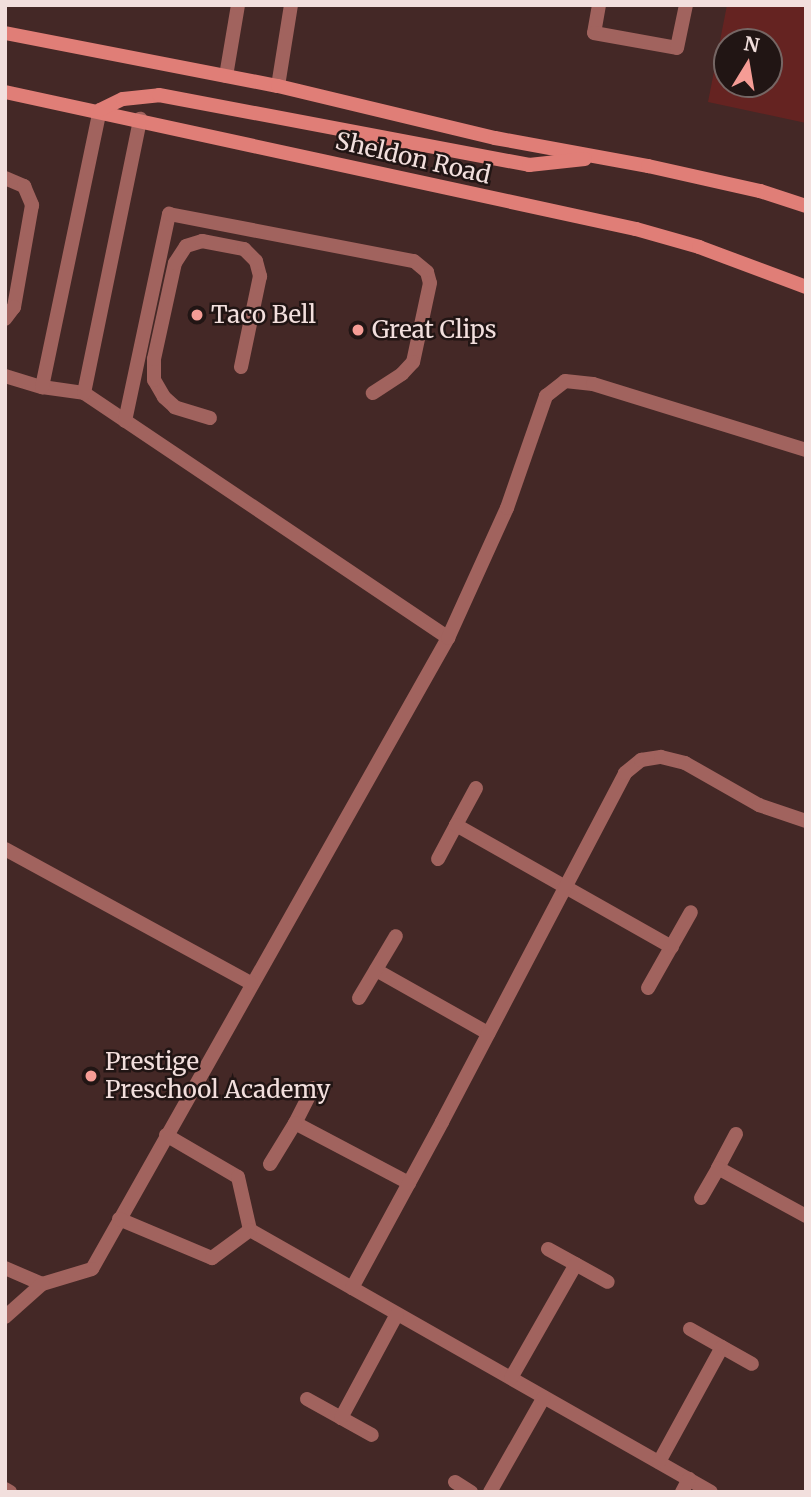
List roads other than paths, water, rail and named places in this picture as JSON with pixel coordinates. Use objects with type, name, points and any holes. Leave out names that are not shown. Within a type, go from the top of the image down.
[{"type":"main road","name":"Sheldon Road","points":[[5,33],[278,86],[495,138],[601,157],[760,191],[806,206]]},
{"type":"main road","name":"Sheldon Road","points":[[5,92],[100,110],[636,229],[699,247],[806,287]]},
{"type":"main road","points":[[100,110],[123,99],[159,95],[529,165],[601,157]]},
{"type":"street","points":[[226,76],[238,5]]},
{"type":"street","points":[[278,86],[291,5]]},
{"type":"street","points":[[599,5],[594,33],[677,48],[686,5]]},
{"type":"street","points":[[41,387],[100,110]]},
{"type":"street","points":[[84,393],[140,119]]},
{"type":"street","points":[[5,178],[24,186],[32,205],[14,307],[5,319]]},
{"type":"street","points":[[125,421],[169,214],[414,261],[427,272],[430,283],[413,362],[402,374],[373,393]]},
{"type":"street","points":[[210,418],[175,407],[164,397],[154,380],[154,359],[175,263],[186,246],[202,241],[244,249],[256,261],[260,276],[241,366]]},
{"type":"street","points":[[5,376],[41,387],[84,393],[448,638]]},
{"type":"street","points":[[5,1317],[41,1284],[92,1269],[448,638],[507,508],[546,396],[565,381],[593,384],[806,450]]},
{"type":"street","points":[[352,1288],[625,773],[641,760],[661,757],[685,763],[759,805],[806,821]]},
{"type":"street","points":[[438,859],[476,788]]},
{"type":"street","points":[[456,825],[672,947]]},
{"type":"street","points":[[5,849],[251,983]]},
{"type":"street","points":[[648,988],[691,912]]},
{"type":"street","points":[[359,998],[396,936]]},
{"type":"street","points":[[376,970],[488,1033]]},
{"type":"street","points":[[270,1164],[313,1088]]},
{"type":"street","points":[[295,1123],[409,1183]]},
{"type":"street","points":[[166,1135],[238,1177],[250,1230],[659,1462],[685,1485],[711,1492]]},
{"type":"street","points":[[701,1198],[736,1135]]},
{"type":"street","points":[[718,1168],[806,1216]]},
{"type":"street","points":[[119,1219],[212,1258],[250,1230]]},
{"type":"street","points":[[548,1249],[608,1282]]},
{"type":"street","points":[[511,1378],[576,1264]]},
{"type":"street","points":[[5,1268],[41,1284]]},
{"type":"street","points":[[341,1418],[397,1314]]},
{"type":"street","points":[[690,1329],[752,1364]]},
{"type":"street","points":[[659,1462],[722,1347]]},
{"type":"street","points":[[489,1492],[544,1397]]},
{"type":"street","points":[[307,1399],[372,1436]]},
{"type":"street","points":[[455,1482],[471,1492]]},
{"type":"street","points":[[5,1489],[10,1492]]},
{"type":"place","name":"Taco Bell","points":[[197,315]]},
{"type":"place","name":"Great Clips","points":[[358,330]]},
{"type":"place","name":"Prestige Preschool Academy","points":[[91,1076]]}]
